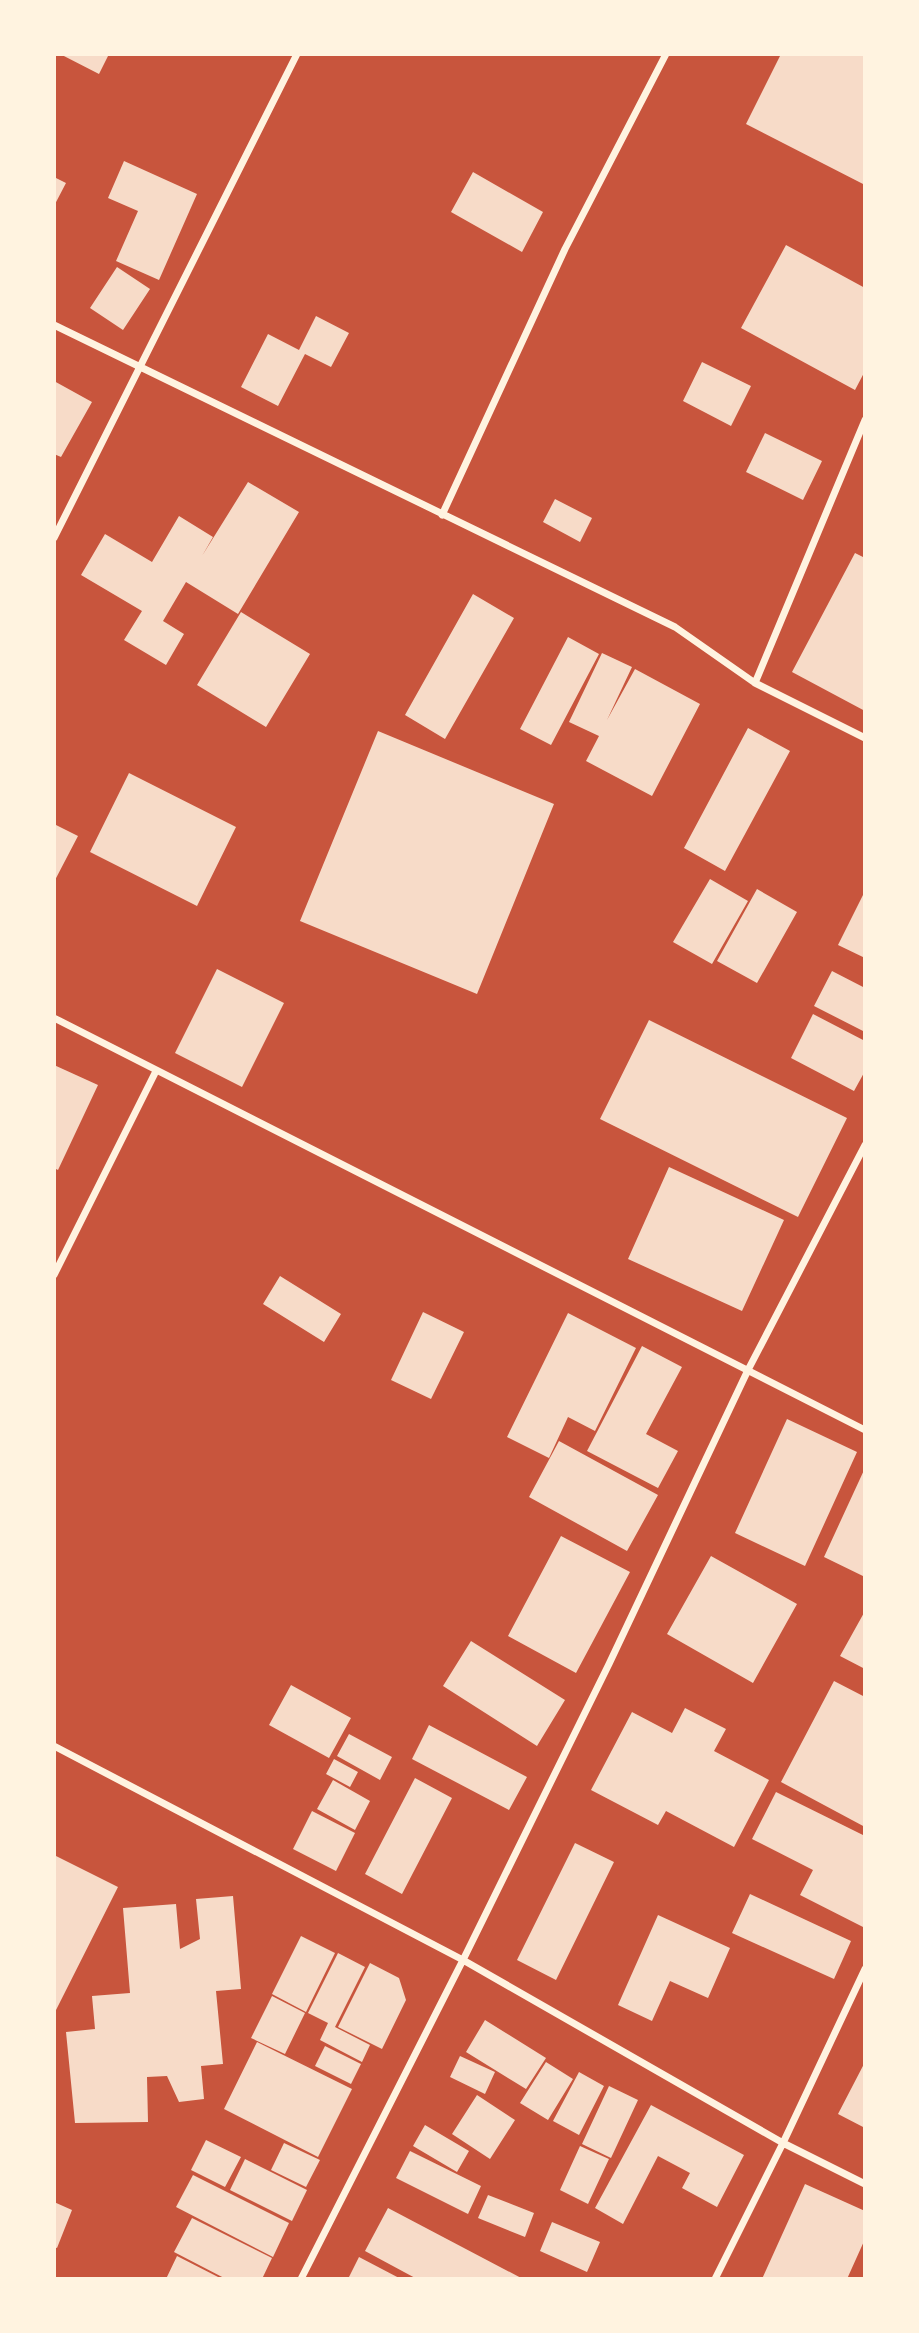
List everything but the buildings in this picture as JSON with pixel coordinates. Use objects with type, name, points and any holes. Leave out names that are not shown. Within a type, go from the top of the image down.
[{"type":"street","points":[[54,538],[297,54]]},
{"type":"street","points":[[442,515],[565,249],[666,54]]},
{"type":"street","points":[[54,325],[675,627],[755,683],[865,738]]},
{"type":"street","points":[[755,683],[865,420]]},
{"type":"street","points":[[54,1018],[865,1430]]},
{"type":"street","points":[[54,1275],[156,1071]]},
{"type":"street","points":[[301,2279],[464,1961],[748,1370],[865,1145]]},
{"type":"street","points":[[54,1746],[464,1961],[783,2143],[865,2184]]},
{"type":"street","points":[[715,2279],[865,1969]]}]
